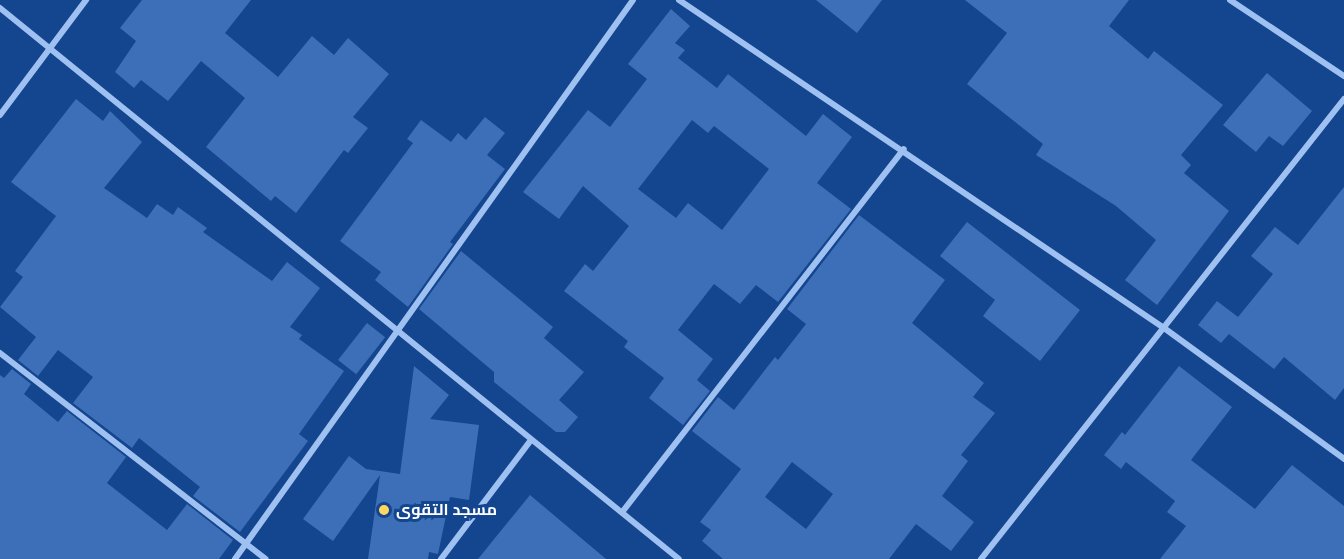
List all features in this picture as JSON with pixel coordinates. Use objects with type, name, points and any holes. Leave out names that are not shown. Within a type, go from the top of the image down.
[{"type":"street","points":[[0,115],[86,0]]},
{"type":"street","points":[[235,559],[395,329],[633,0]]},
{"type":"street","points":[[680,0],[904,149],[1164,328],[1344,459]]},
{"type":"street","points":[[1230,0],[1344,76]]},
{"type":"street","points":[[0,8],[531,440],[623,510],[679,559]]},
{"type":"street","points":[[981,559],[1344,99]]},
{"type":"street","points":[[623,510],[904,149]]},
{"type":"street","points":[[0,353],[266,559]]},
{"type":"street","points":[[441,559],[531,440]]},
{"type":"building","points":[[142,0],[251,0],[225,33],[278,77],[312,36],[334,55],[348,38],[389,74],[353,117],[368,128],[348,153],[344,150],[296,213],[275,196],[271,201],[206,147],[245,98],[201,61],[168,101],[141,80],[134,88],[115,72],[136,41],[120,28]]},
{"type":"building","points":[[816,0],[882,0],[857,33]]},
{"type":"building","points":[[965,0],[1129,0],[1109,26],[1148,59],[1154,51],[1223,105],[1181,155],[1191,165],[1184,173],[1229,211],[1157,305],[1125,280],[1156,240],[1116,206],[1036,155],[1043,144],[967,84],[1007,33]]},
{"type":"building","points":[[671,9],[690,26],[675,43],[685,50],[678,58],[717,88],[728,74],[806,136],[823,114],[852,137],[817,183],[851,209],[778,302],[756,285],[740,304],[714,284],[678,330],[713,359],[697,380],[710,391],[683,425],[649,398],[664,378],[624,347],[628,341],[564,291],[585,264],[593,271],[629,226],[583,186],[559,219],[523,192],[588,110],[610,127],[647,79],[628,64]],"holes":[[[692,120],[708,133],[714,126],[769,169],[722,230],[688,203],[676,218],[638,189]]]},
{"type":"building","points":[[1267,73],[1312,111],[1283,146],[1269,136],[1256,152],[1223,125]]},
{"type":"building","points":[[76,99],[103,121],[110,111],[142,142],[104,188],[147,218],[157,204],[173,215],[178,207],[207,228],[203,232],[272,281],[287,262],[320,288],[290,327],[302,335],[299,339],[344,371],[299,434],[308,441],[240,532],[193,496],[200,487],[139,438],[132,448],[73,403],[93,377],[58,350],[38,376],[18,360],[36,337],[0,307],[23,277],[15,271],[56,216],[11,182]]},
{"type":"building","points":[[485,117],[505,133],[487,155],[505,169],[450,242],[453,244],[408,307],[375,280],[381,272],[340,241],[413,143],[407,139],[421,120],[451,142],[458,133],[466,140]]},
{"type":"building","points":[[1344,187],[1344,388],[1335,400],[1284,357],[1274,369],[1229,334],[1221,343],[1198,325],[1217,301],[1238,317],[1273,274],[1251,256],[1275,227],[1298,245]]},
{"type":"building","points":[[859,215],[945,280],[912,323],[984,383],[973,397],[995,413],[961,455],[968,461],[942,496],[974,522],[951,551],[916,524],[889,559],[723,559],[702,541],[711,530],[700,522],[741,469],[692,431],[718,397],[734,410],[775,357],[778,360],[806,324],[787,309]],"holes":[[[792,462],[833,494],[806,529],[765,497]]]},
{"type":"building","points":[[967,222],[1080,310],[1040,361],[983,316],[995,300],[940,256]]},
{"type":"building","points":[[461,251],[553,327],[544,338],[584,372],[559,400],[578,417],[565,432],[556,432],[494,382],[494,372],[419,309]]},
{"type":"building","points":[[367,323],[385,337],[356,374],[338,360]]},
{"type":"building","points":[[414,366],[449,395],[430,419],[479,425],[469,500],[450,497],[438,554],[429,552],[428,559],[368,559],[380,475],[333,541],[303,519],[349,456],[366,469],[400,474]]},
{"type":"building","points":[[1179,366],[1232,407],[1191,460],[1255,509],[1292,465],[1344,506],[1344,559],[1160,559],[1186,526],[1167,512],[1175,501],[1126,462],[1121,469],[1104,455],[1122,432],[1125,435]]},
{"type":"building","points":[[12,369],[31,384],[24,394],[58,422],[67,411],[126,457],[107,483],[167,530],[187,504],[233,540],[219,559],[0,559],[0,375],[4,378]]},
{"type":"building","points":[[530,495],[606,559],[478,559]]},
{"type":"place","name":"مسجد التقوى","points":[[384,510]]}]
